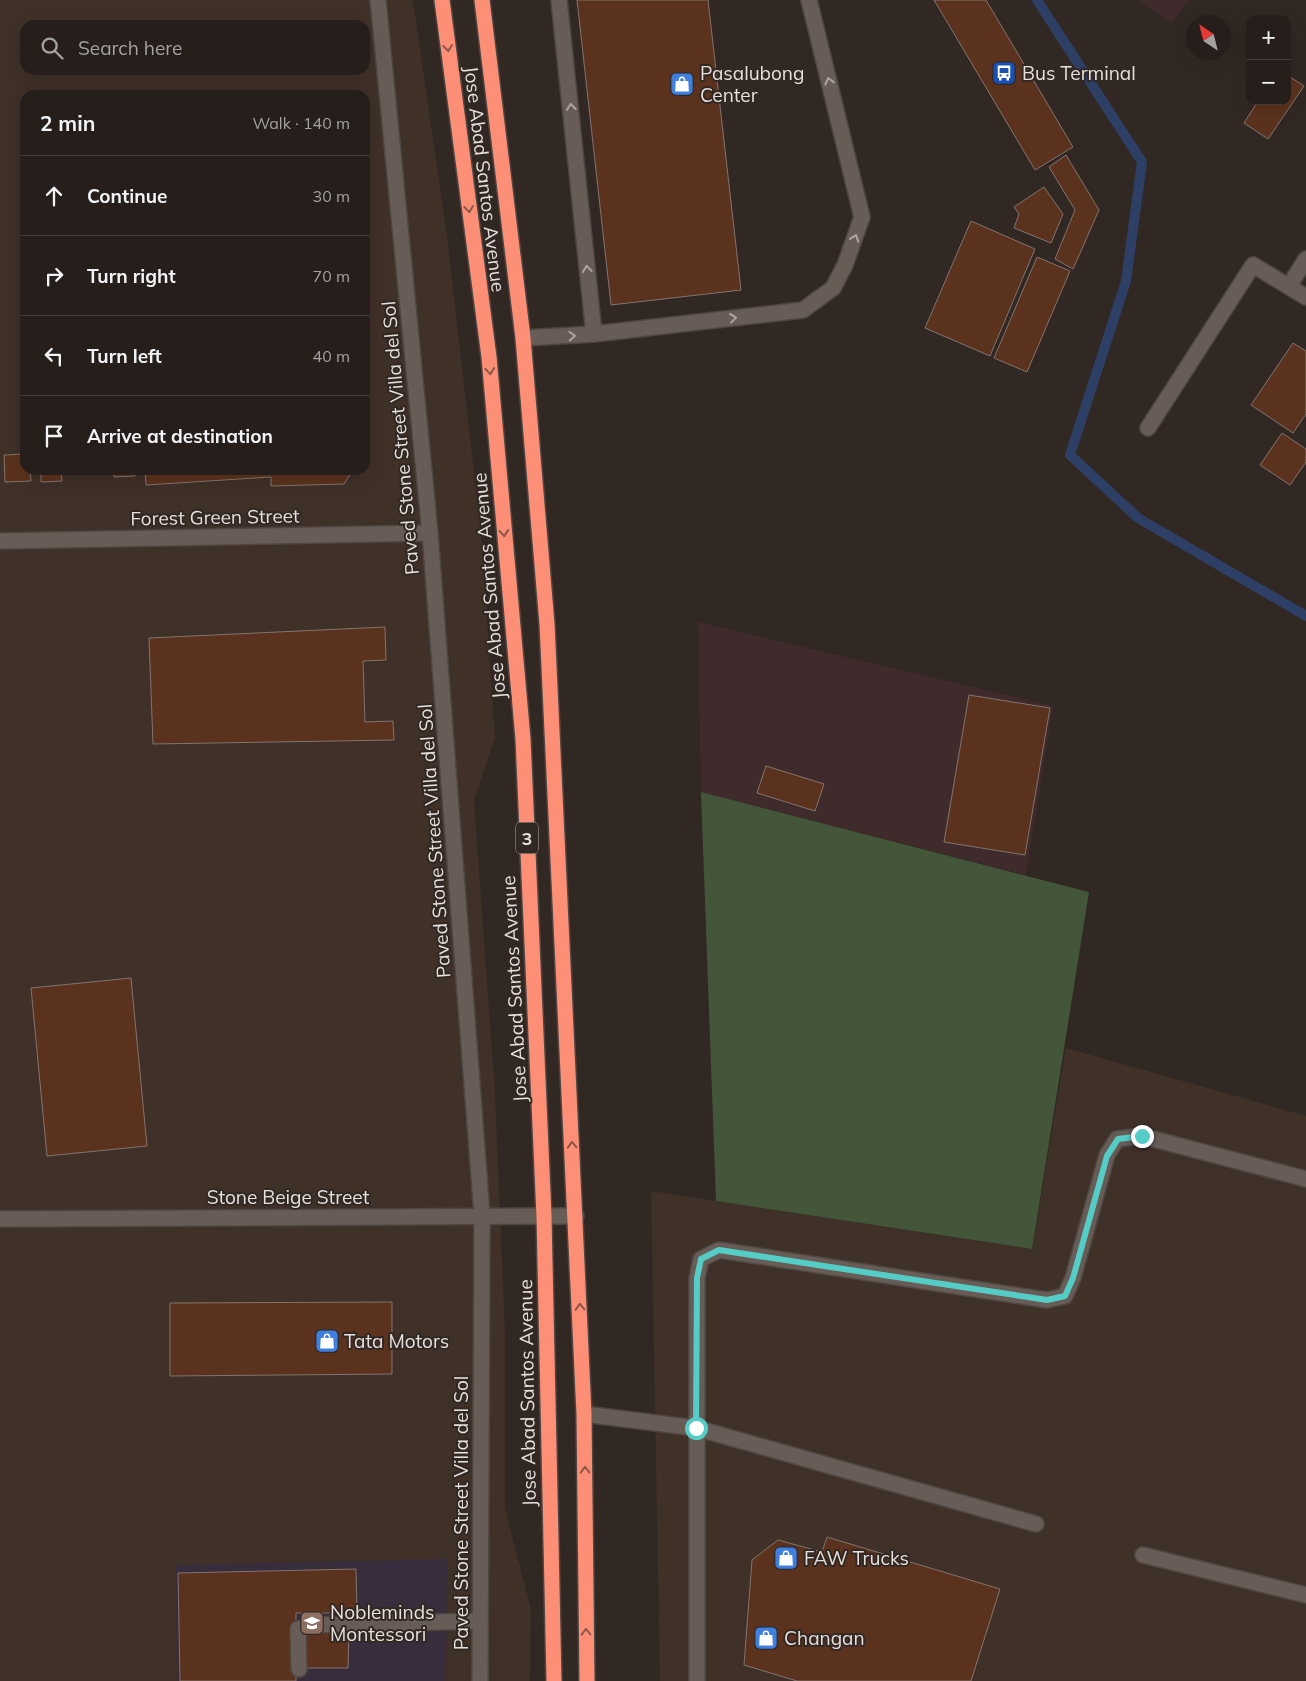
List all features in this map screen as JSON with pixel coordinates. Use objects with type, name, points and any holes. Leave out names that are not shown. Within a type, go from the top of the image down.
[{"type":"highway","name":"Jose Abad Santos Avenue","points":[[442,0],[489,357],[523,739],[544,1216],[554,1681]]},
{"type":"highway","name":"Jose Abad Santos Avenue","points":[[482,0],[523,338],[547,624],[584,1414],[587,1681]]},
{"type":"street","name":"Paved Stone Street Villa del Sol","points":[[378,0],[430,533],[482,1216],[480,1681]]},
{"type":"street","points":[[559,0],[594,334]]},
{"type":"street","points":[[523,338],[594,334],[803,310],[833,288],[845,265],[862,217],[809,0]]},
{"type":"street","points":[[1289,286],[1306,259]]},
{"type":"street","points":[[1148,428],[1253,265],[1306,297]]},
{"type":"street","name":"Forest Green Street","points":[[0,541],[430,533]]},
{"type":"street","points":[[697,1681],[697,1278],[701,1259],[719,1250],[1047,1300],[1065,1296],[1073,1278],[1107,1156],[1118,1139],[1142,1136],[1306,1180]]},
{"type":"street","name":"Stone Beige Street","points":[[0,1219],[576,1216]]},
{"type":"street","points":[[584,1414],[696,1428],[1036,1524]]},
{"type":"street","points":[[1143,1556],[1306,1595]]},
{"type":"street","points":[[299,1670],[298,1629],[313,1625],[480,1620]]},
{"type":"shaded area","points":[[0,0],[413,0],[447,236],[481,533],[495,738],[474,801],[495,1093],[505,1331],[505,1509],[531,1609],[530,1681],[0,1681]]},
{"type":"shaded area","points":[[1139,0],[1187,0],[1172,23]]},
{"type":"shaded area","points":[[698,622],[1053,706],[1026,875],[701,792]]},
{"type":"shaded area","points":[[1066,1048],[1306,1116],[1306,1681],[660,1681],[651,1191],[1032,1249]]},
{"type":"shaded area","name":"Nobleminds Montessori","points":[[447,1559],[446,1681],[177,1681],[176,1565]]},
{"type":"green space","points":[[701,792],[1089,892],[1032,1249],[716,1201]]},
{"type":"building","points":[[577,0],[708,0],[741,290],[611,305]]},
{"type":"building","name":"Bus Terminal","points":[[934,0],[986,0],[1073,147],[1035,170]]},
{"type":"building","points":[[1291,78],[1304,86],[1268,139],[1244,123],[1255,105],[1291,105]]},
{"type":"building","points":[[1066,155],[1099,210],[1073,269],[1055,259],[1075,210],[1049,167]]},
{"type":"building","points":[[1044,187],[1063,214],[1051,243],[1014,228],[1019,214],[1014,207]]},
{"type":"building","points":[[971,221],[1035,249],[990,356],[925,328]]},
{"type":"building","points":[[1037,257],[1070,271],[1027,372],[994,358]]},
{"type":"building","points":[[1293,343],[1306,351],[1306,414],[1293,433],[1251,405]]},
{"type":"building","points":[[1282,433],[1306,449],[1306,462],[1290,485],[1260,465]]},
{"type":"building","points":[[20,454],[20,475],[30,475],[31,481],[5,482],[4,455]]},
{"type":"building","points":[[41,475],[61,475],[62,481],[41,482]]},
{"type":"building","points":[[114,475],[135,475],[135,476],[114,477]]},
{"type":"building","points":[[145,475],[350,475],[344,484],[271,486],[271,477],[146,485]]},
{"type":"building","points":[[385,627],[386,660],[363,661],[365,722],[393,721],[394,740],[153,744],[149,638]]},
{"type":"building","points":[[969,695],[1050,708],[1025,855],[944,842]]},
{"type":"building","points":[[766,766],[824,784],[815,811],[757,793]]},
{"type":"building","points":[[131,978],[147,1146],[47,1156],[31,988]]},
{"type":"building","points":[[392,1302],[392,1374],[170,1376],[170,1303]]},
{"type":"building","points":[[827,1537],[1000,1589],[971,1681],[797,1681],[744,1665],[752,1560],[778,1540],[822,1552]]},
{"type":"building","points":[[356,1569],[357,1613],[296,1613],[296,1681],[180,1681],[178,1573]]},
{"type":"building","points":[[306,1632],[349,1632],[348,1668],[306,1668]]},
{"type":"waterway","points":[[1037,0],[1142,162],[1126,281],[1070,455],[1138,518],[1306,616]]},
{"type":"place","name":"Bus Terminal","points":[[1004,73]]},
{"type":"place","name":"Pasalubong Center","points":[[682,84]]},
{"type":"place","name":"Tata Motors","points":[[327,1341]]},
{"type":"place","name":"FAW Trucks","points":[[786,1558]]},
{"type":"place","name":"Nobleminds Montessori","points":[[312,1623]]},
{"type":"place","name":"Changan","points":[[766,1638]]},
{"type":"route","points":[[696,1428],[697,1278],[701,1259],[719,1250],[1047,1300],[1065,1296],[1073,1278],[1107,1156],[1118,1139],[1142,1136]]}]
